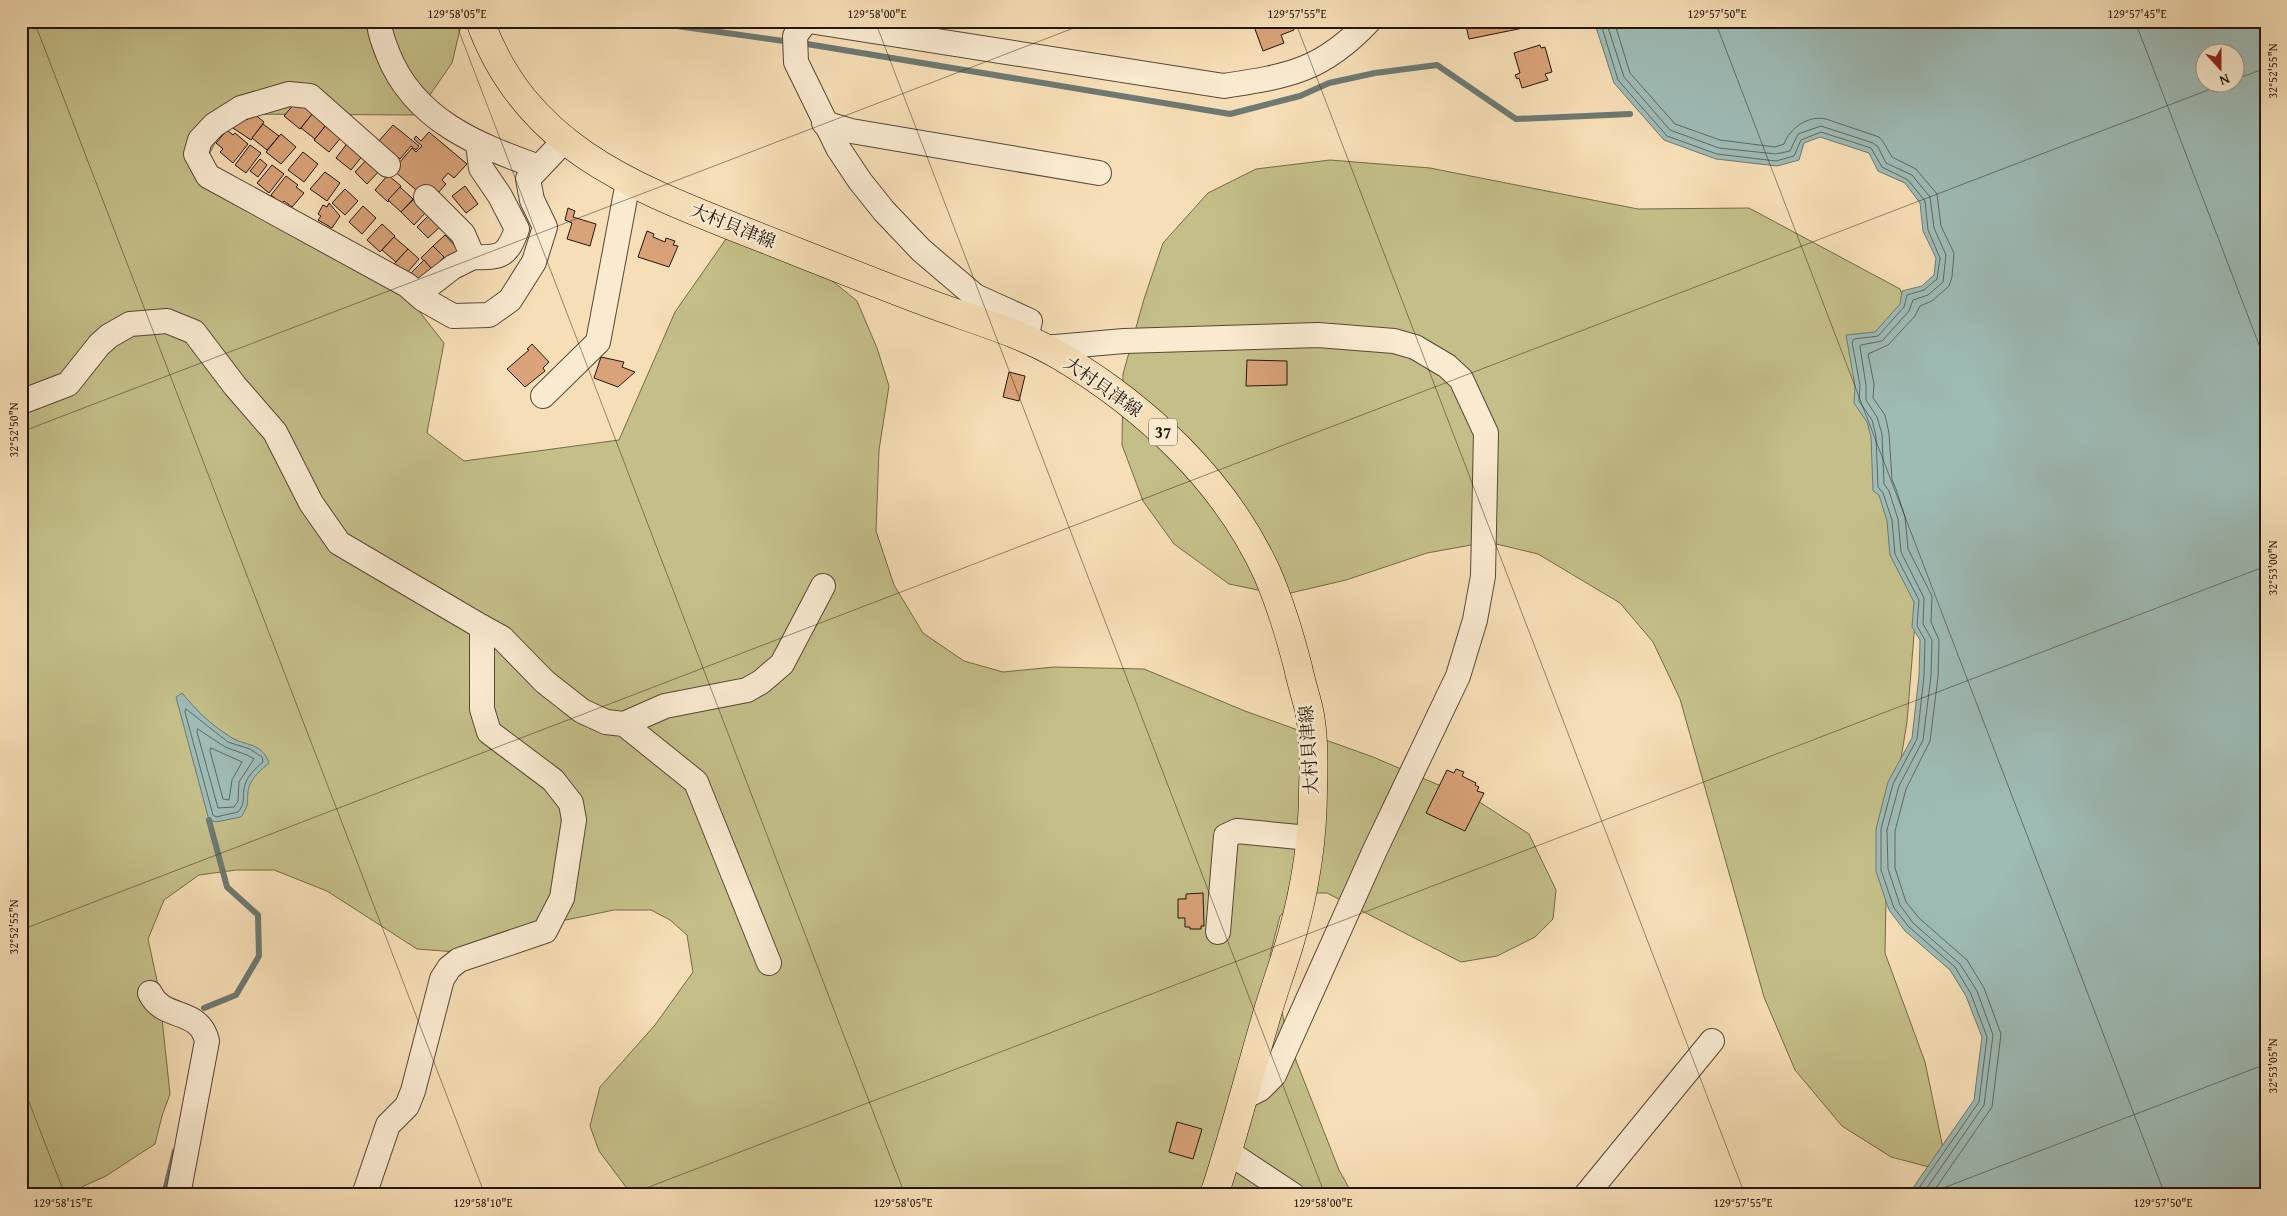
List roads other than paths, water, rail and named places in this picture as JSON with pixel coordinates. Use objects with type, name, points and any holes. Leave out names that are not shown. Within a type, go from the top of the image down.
[{"type":"main road","name":"大村貝津線","points":[[480,21],[489,45],[519,94],[564,141],[588,159],[628,182],[730,226],[1035,344],[1120,395],[1163,432],[1204,474],[1240,525],[1267,573],[1289,633],[1310,717],[1313,790],[1307,863],[1293,933],[1214,1195]]},
{"type":"street","points":[[378,21],[379,31],[394,70],[413,98],[466,138],[539,167]]},
{"type":"street","points":[[1244,1097],[1260,1089],[1274,1074],[1375,850],[1458,676],[1475,620],[1483,576],[1486,433],[1462,379],[1447,366],[1415,348],[1394,341],[1318,335],[1035,344],[1030,321],[975,296],[922,250],[884,211],[838,148],[824,122],[796,62],[795,36],[808,21],[1224,86],[1275,78],[1315,65],[1348,43],[1369,21]]},
{"type":"street","points":[[388,165],[310,96],[288,94],[241,108],[214,125],[200,140],[196,154],[208,176],[407,285],[423,299],[453,316],[489,315],[510,300],[534,262],[545,227],[532,200],[528,179],[564,141]]},
{"type":"street","points":[[824,122],[851,131],[1099,173]]},
{"type":"street","points":[[418,294],[453,268],[473,257],[494,258],[510,247],[517,229],[500,196],[481,168],[478,144]]},
{"type":"street","points":[[543,396],[598,342],[628,182]]},
{"type":"street","points":[[426,197],[463,234],[473,257]]},
{"type":"street","points":[[21,402],[68,384],[99,345],[109,336],[130,324],[167,321],[194,332],[235,386],[275,432],[311,503],[339,542],[502,638],[546,682],[582,711],[606,722],[624,724],[665,706],[747,690],[761,682],[782,664],[823,586]]},
{"type":"street","points":[[364,1195],[388,1125],[407,1106],[413,1091],[442,979],[449,968],[459,960],[545,931],[562,898],[574,820],[571,803],[553,780],[489,732],[482,710],[482,627]]},
{"type":"street","points":[[624,724],[696,782],[769,963]]},
{"type":"street","points":[[1218,932],[1226,836],[1237,831],[1309,838]]},
{"type":"street","points":[[150,993],[154,1002],[163,1008],[197,1022],[205,1031],[207,1042],[178,1195]]},
{"type":"street","points":[[1586,1195],[1712,1042]]},
{"type":"street","points":[[1228,1152],[1293,1195]]},
{"type":"water","points":[[1594,21],[2266,21],[2266,1195],[1908,1195],[1974,1100],[1982,1037],[1966,996],[1950,970],[1905,931],[1889,910],[1876,871],[1876,829],[1888,782],[1912,738],[1919,676],[1920,640],[1912,627],[1914,602],[1890,555],[1887,521],[1879,495],[1873,491],[1871,437],[1867,422],[1854,403],[1855,386],[1846,335],[1875,332],[1900,304],[1902,291],[1922,286],[1934,275],[1936,258],[1923,231],[1920,203],[1905,183],[1878,171],[1869,153],[1820,137],[1804,143],[1799,160],[1777,166],[1716,159],[1664,140],[1614,83]]},
{"type":"water","points":[[182,693],[215,726],[229,736],[252,745],[266,756],[269,763],[250,783],[247,804],[241,817],[216,822],[209,820],[176,697]]},
{"type":"waterway","points":[[641,21],[791,42]]},
{"type":"waterway","points":[[801,43],[1230,114],[1300,96],[1329,83],[1375,73],[1437,65],[1516,119],[1630,114]]},
{"type":"waterway","points":[[204,1008],[236,995],[259,956],[258,915],[227,887],[209,820]]},
{"type":"waterway","points":[[164,1195],[175,1151]]}]
